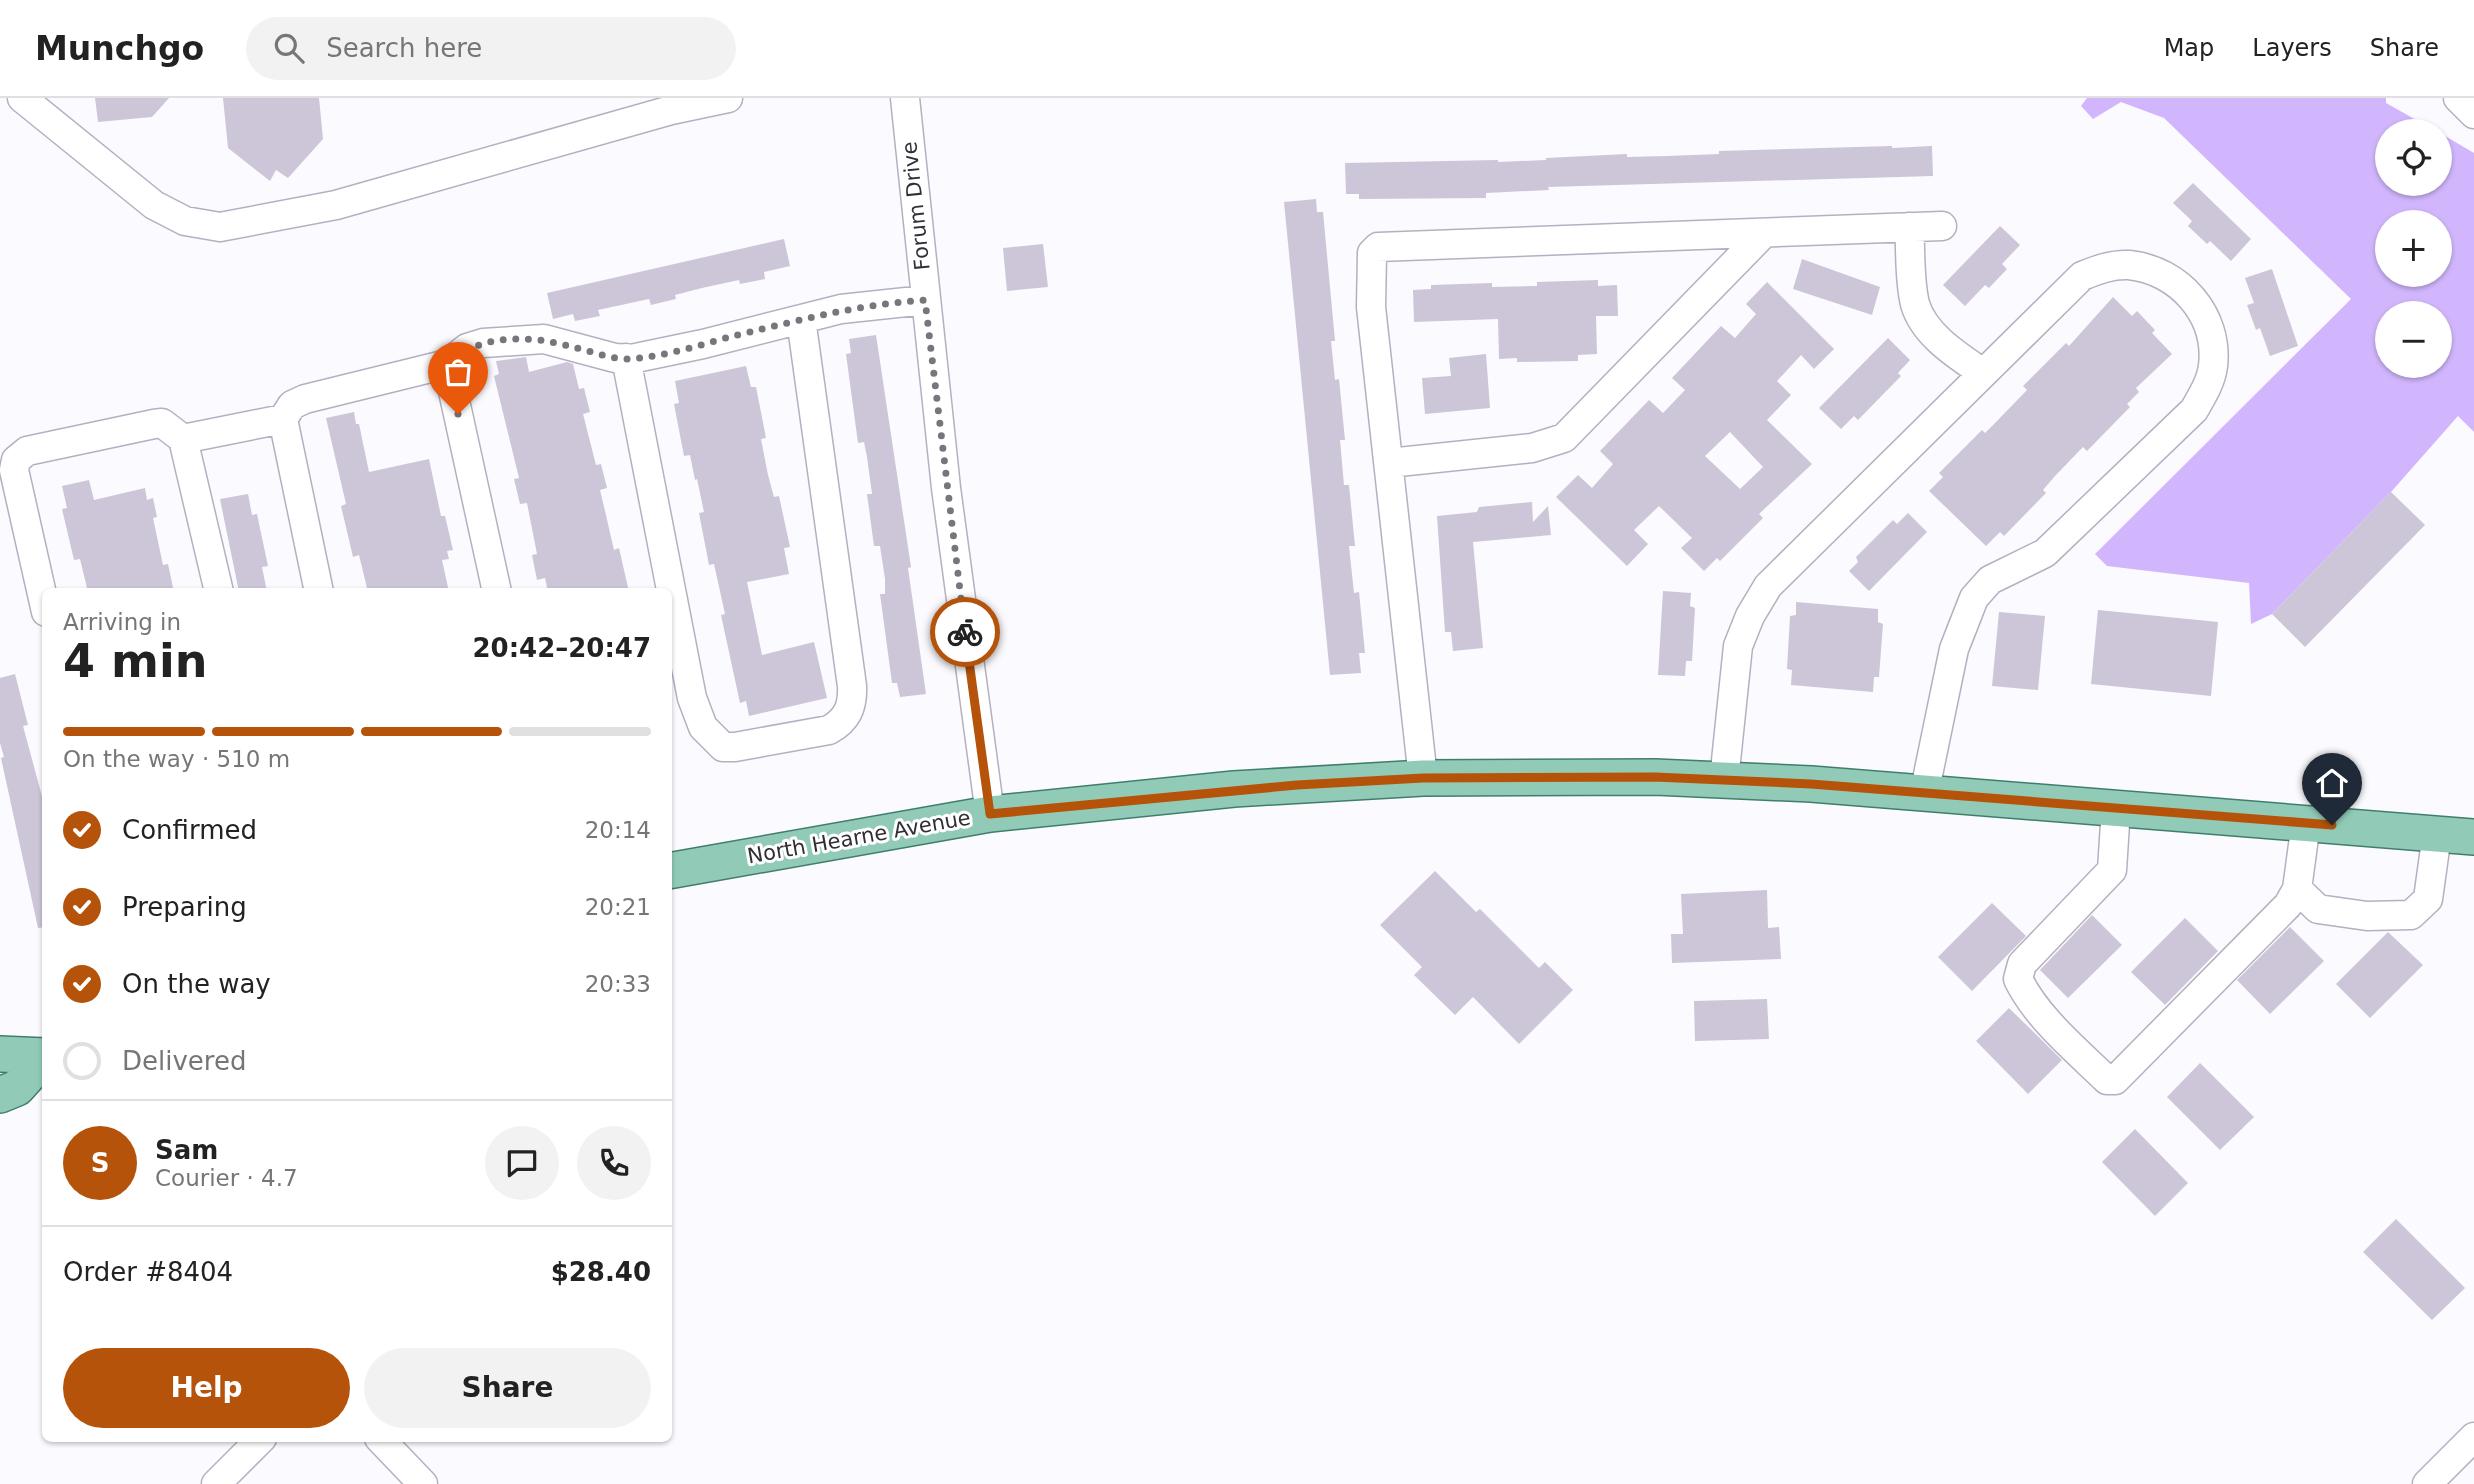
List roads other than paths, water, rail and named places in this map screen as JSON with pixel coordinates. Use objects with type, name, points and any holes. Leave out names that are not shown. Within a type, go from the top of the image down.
[{"type":"main road","name":"North Hearne Avenue","points":[[672,870],[990,814],[1234,789],[1423,778],[1655,777],[1724,780],[2474,837]]},
{"type":"main road","points":[[0,1054],[42,1056]]},
{"type":"main road","points":[[0,1095],[17,1088],[42,1060]]},
{"type":"street","points":[[22,98],[154,205],[184,221],[220,227],[336,205],[669,104],[728,98]]},
{"type":"street","name":"Forum Drive","points":[[905,98],[946,488],[990,814]]},
{"type":"street","points":[[2458,98],[2474,114]]},
{"type":"street","points":[[1423,778],[1371,307],[1372,253],[1378,247],[1942,226]]},
{"type":"street","points":[[1909,227],[1915,303],[1924,323],[1956,355],[1983,373]]},
{"type":"street","points":[[1389,463],[1532,448],[1564,438],[1764,233]]},
{"type":"street","points":[[1724,780],[1738,646],[1749,616],[1768,586],[2082,276],[2106,267],[2127,265],[2154,270],[2183,287],[2200,306],[2213,345],[2213,367],[2206,391],[2194,410],[2045,553],[1990,580],[1974,598],[1954,649],[1924,794]]},
{"type":"street","points":[[318,588],[284,419],[292,405],[305,399],[447,364],[467,348],[484,343],[544,339],[615,358],[626,358],[703,344],[873,304],[925,300]]},
{"type":"street","points":[[672,595],[692,698],[703,727],[723,747],[829,730],[842,723],[849,712],[852,686],[801,319]]},
{"type":"street","points":[[626,358],[671,588]]},
{"type":"street","points":[[447,364],[496,588]]},
{"type":"street","points":[[183,439],[284,419]]},
{"type":"street","points":[[42,594],[14,470],[16,460],[27,450],[162,423],[183,439],[218,588]]},
{"type":"street","points":[[2116,808],[2115,857],[2112,870],[2022,964],[2018,979],[2025,995],[2049,1022],[2108,1080],[2115,1080],[2288,905],[2297,889],[2305,823]]},
{"type":"street","points":[[2297,889],[2318,909],[2367,916],[2411,915],[2428,899],[2437,834]]},
{"type":"street","points":[[2427,1484],[2474,1437]]},
{"type":"street","points":[[216,1484],[258,1442]]},
{"type":"street","points":[[383,1442],[424,1484]]}]
